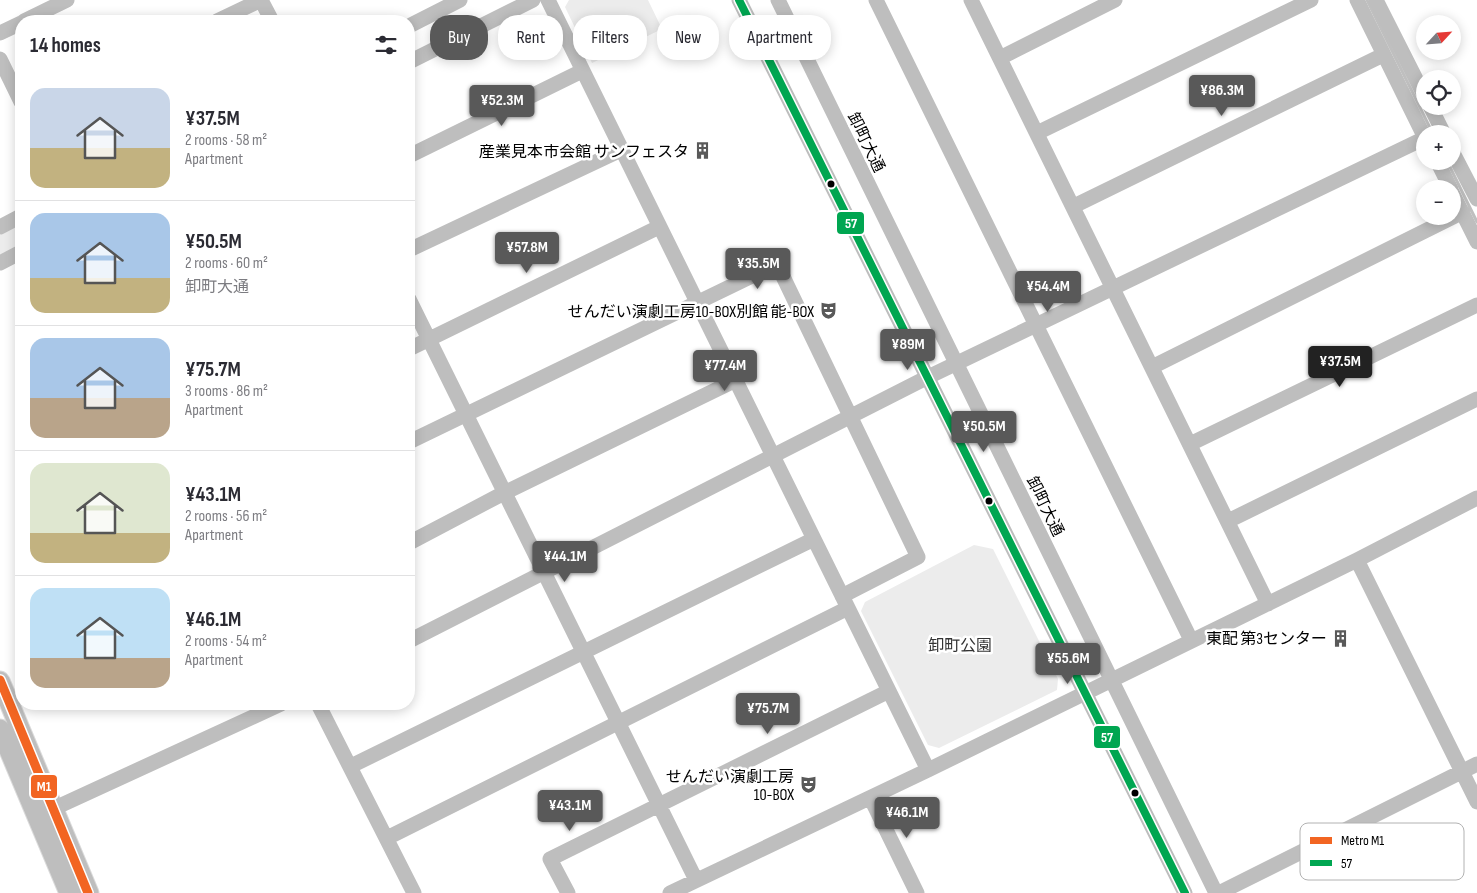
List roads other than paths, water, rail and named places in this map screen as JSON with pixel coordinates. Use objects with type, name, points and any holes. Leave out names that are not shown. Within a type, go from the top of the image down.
[{"type":"main road","points":[[0,681],[69,893]]},
{"type":"main road","points":[[0,729],[88,893]]},
{"type":"street","points":[[37,15],[67,0]]},
{"type":"street","points":[[230,15],[261,0],[269,15]]},
{"type":"street","points":[[415,23],[460,0]]},
{"type":"street","points":[[415,59],[533,0]]},
{"type":"street","points":[[548,0],[928,770]]},
{"type":"street","points":[[739,0],[1185,893]]},
{"type":"street","name":"卸町大通","points":[[778,0],[958,363],[1111,680],[1218,893]]},
{"type":"street","points":[[876,0],[1191,640]]},
{"type":"street","points":[[971,0],[1074,206],[1268,604]]},
{"type":"street","points":[[1000,58],[1114,0]]},
{"type":"street","points":[[1037,133],[1311,0]]},
{"type":"street","points":[[1357,0],[1418,125]]},
{"type":"street","points":[[1376,0],[1416,79]]},
{"type":"street","points":[[0,33],[15,26]]},
{"type":"street","points":[[1074,206],[1383,55]]},
{"type":"street","points":[[0,59],[15,90]]},
{"type":"street","points":[[415,153],[582,70]]},
{"type":"street","points":[[415,638],[928,377],[1416,142]]},
{"type":"street","points":[[415,247],[621,150]]},
{"type":"street","points":[[1461,168],[1477,198]]},
{"type":"street","points":[[1461,208],[1477,242]]},
{"type":"street","points":[[1152,366],[1463,212]]},
{"type":"street","points":[[0,227],[15,219]]},
{"type":"street","points":[[415,346],[659,227]]},
{"type":"street","points":[[0,262],[15,255]]},
{"type":"street","points":[[387,838],[619,724],[845,602],[918,557],[777,264],[415,439]]},
{"type":"street","points":[[1190,444],[1477,305]]},
{"type":"street","points":[[415,312],[696,880]]},
{"type":"street","points":[[415,540],[736,380]]},
{"type":"street","points":[[1228,522],[1477,399]]},
{"type":"street","points":[[670,893],[870,799],[1357,560],[1477,498]]},
{"type":"street","points":[[350,766],[814,539]]},
{"type":"street","points":[[1357,560],[1477,802]]},
{"type":"street","points":[[568,893],[550,858],[659,806],[889,691]]},
{"type":"street","points":[[44,812],[268,710]]},
{"type":"street","points":[[321,710],[414,893]]},
{"type":"street","points":[[1359,823],[1477,764]]},
{"type":"street","points":[[870,799],[917,893]]},
{"type":"street","points":[[1218,893],[1300,852]]},
{"type":"waterway","points":[[1367,0],[1429,125]]},
{"type":"waterway","points":[[1451,170],[1477,222]]},
{"type":"metro line","name":"M1","points":[[0,680],[88,893]]},
{"type":"place","name":"産業見本市会館 サンフェスタ","points":[[703,151]]},
{"type":"place","name":"せんだい演劇工房10-BOX別館 能-BOX","points":[[828,311]]},
{"type":"place","name":"東配 第3センター","points":[[1341,638]]},
{"type":"place","name":"せんだい演劇工房 10-BOX","points":[[808,785]]},
{"type":"park label","name":"卸町公園","points":[[960,645]]}]
